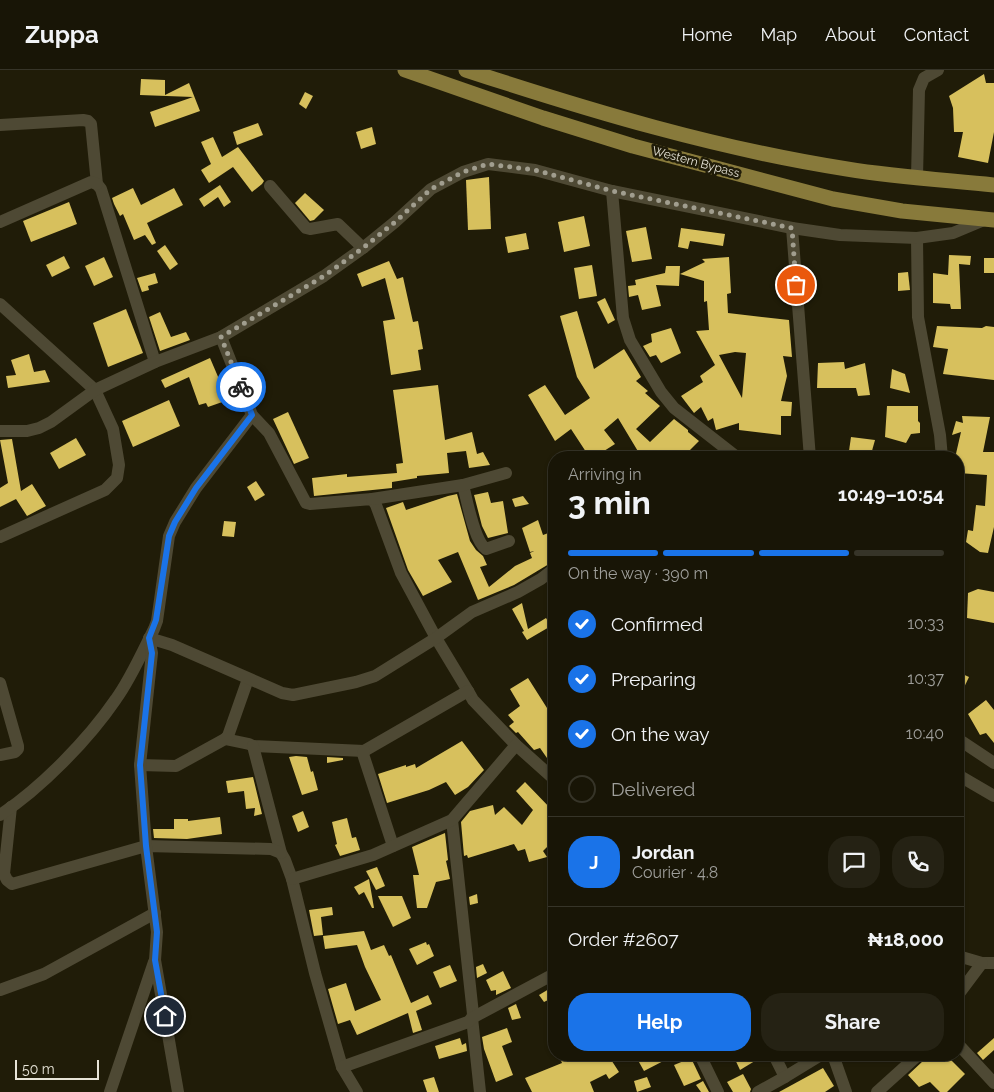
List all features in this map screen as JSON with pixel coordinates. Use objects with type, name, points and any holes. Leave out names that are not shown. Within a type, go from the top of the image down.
[{"type":"main road","name":"Western Bypass","points":[[466,70],[669,131],[781,156],[838,167],[994,185]]},
{"type":"main road","name":"Western Bypass","points":[[407,71],[543,118],[633,146],[833,199],[902,211],[989,220]]},
{"type":"street","points":[[917,177],[919,90],[924,78],[938,70]]},
{"type":"street","points":[[0,125],[88,120],[91,124],[97,184]]},
{"type":"street","points":[[0,431],[27,431],[39,428],[51,422],[95,390],[155,362],[221,337],[324,276],[395,222],[431,189],[463,172],[488,164],[535,170],[612,191],[792,228],[840,235],[917,238],[953,233],[989,220]]},
{"type":"street","points":[[0,222],[91,182],[97,184],[101,189],[155,362]]},
{"type":"street","points":[[270,186],[306,228],[338,224],[363,248]]},
{"type":"street","points":[[612,191],[623,318],[630,340],[661,392],[674,408],[729,451]]},
{"type":"street","points":[[792,228],[809,451]]},
{"type":"street","points":[[917,238],[918,317],[941,451]]},
{"type":"street","points":[[0,304],[95,390],[113,429],[119,465],[117,478],[105,490],[0,537]]},
{"type":"street","points":[[221,337],[252,415],[269,433],[306,503],[372,499],[463,485],[506,473]]},
{"type":"street","points":[[0,815],[11,808],[51,773],[90,732],[117,698],[149,638],[156,620],[169,536],[175,522],[196,488],[252,415]]},
{"type":"street","points":[[463,485],[477,535],[482,546],[486,549],[509,541]]},
{"type":"street","points":[[372,499],[376,505],[401,573],[468,692],[516,745],[548,774]]},
{"type":"street","points":[[149,638],[172,645],[282,693],[292,695],[356,682],[375,676],[436,638],[472,612],[518,592],[548,574]]},
{"type":"street","points":[[149,638],[152,653],[140,765],[146,846],[157,932],[155,960],[178,1092]]},
{"type":"street","points":[[140,765],[176,766],[225,739],[228,736],[248,678]]},
{"type":"street","points":[[0,683],[18,746],[15,752],[0,756]]},
{"type":"street","points":[[225,739],[253,746],[364,751],[468,692]]},
{"type":"street","points":[[964,744],[994,764]]},
{"type":"street","points":[[292,880],[351,863],[452,820],[516,745]]},
{"type":"street","points":[[253,746],[281,852],[286,860],[292,880],[315,973],[342,1067],[357,1092]]},
{"type":"street","points":[[364,751],[363,754],[393,846]]},
{"type":"street","points":[[964,778],[994,796]]},
{"type":"street","points":[[11,808],[4,874],[12,884],[146,846],[271,849],[281,852]]},
{"type":"street","points":[[452,820],[480,1092]]},
{"type":"street","points":[[0,990],[44,974],[155,913]]},
{"type":"street","points":[[964,957],[988,963]]},
{"type":"street","points":[[110,1092],[155,960]]},
{"type":"street","points":[[964,989],[988,963]]},
{"type":"street","points":[[342,1067],[468,1022],[472,1018],[548,977]]},
{"type":"street","points":[[964,1050],[994,1083]]},
{"type":"street","points":[[703,1061],[718,1092]]},
{"type":"street","points":[[777,1061],[785,1077]]},
{"type":"street","points":[[758,1092],[811,1061]]},
{"type":"street","points":[[835,1061],[846,1092]]},
{"type":"street","points":[[877,1092],[911,1061]]},
{"type":"building","points":[[984,74],[986,83],[994,83],[994,132],[988,163],[958,157],[963,132],[954,132],[953,108],[949,96]]},
{"type":"building","points":[[141,79],[165,80],[165,95],[189,83],[200,111],[155,127],[150,112],[193,97],[140,95]]},
{"type":"building","points":[[305,92],[313,96],[306,109],[299,104]]},
{"type":"building","points":[[258,123],[263,135],[237,145],[233,132]]},
{"type":"building","points":[[372,127],[376,144],[361,149],[356,132]]},
{"type":"building","points":[[213,137],[222,157],[238,147],[264,181],[262,184],[252,192],[233,167],[209,183],[201,170],[211,164],[201,142]]},
{"type":"building","points":[[489,177],[491,229],[468,230],[466,180]]},
{"type":"building","points":[[220,185],[231,202],[224,207],[218,197],[204,207],[199,199]]},
{"type":"building","points":[[133,188],[141,205],[174,188],[183,205],[147,223],[156,243],[152,245],[145,235],[134,240],[123,214],[120,216],[112,198]]},
{"type":"building","points":[[305,193],[324,210],[314,220],[310,221],[295,203]]},
{"type":"building","points":[[69,202],[77,224],[31,242],[23,221]]},
{"type":"building","points":[[584,216],[590,246],[564,252],[558,222]]},
{"type":"building","points":[[646,227],[652,259],[632,262],[626,231]]},
{"type":"building","points":[[681,228],[725,234],[723,246],[690,241],[688,249],[678,247]]},
{"type":"building","points":[[526,233],[529,249],[508,253],[505,237]]},
{"type":"building","points":[[165,245],[178,264],[170,270],[157,251]]},
{"type":"building","points":[[949,255],[971,256],[970,265],[959,264],[961,309],[951,309],[950,304],[933,303],[933,273],[948,275]]},
{"type":"building","points":[[64,256],[70,268],[52,277],[46,265]]},
{"type":"building","points":[[104,257],[113,277],[94,286],[85,266]]},
{"type":"building","points":[[729,257],[731,293],[727,294],[728,313],[789,320],[792,357],[783,356],[787,376],[781,401],[792,402],[791,416],[781,416],[781,435],[739,430],[739,423],[716,430],[713,418],[708,421],[701,407],[694,413],[681,396],[703,382],[700,376],[715,365],[696,331],[709,330],[707,301],[704,302],[704,281],[680,274],[705,262],[702,259]],"holes":[[[735,352],[746,353],[742,398],[719,355]]]},
{"type":"building","points":[[984,258],[994,258],[994,273],[984,273]]},
{"type":"building","points":[[389,261],[397,279],[403,277],[413,322],[418,321],[423,349],[418,350],[421,370],[391,375],[383,321],[395,319],[385,278],[362,287],[357,274]]},
{"type":"building","points":[[592,265],[597,296],[579,299],[574,268]]},
{"type":"building","points":[[666,266],[680,266],[679,286],[656,285],[661,306],[642,310],[638,295],[629,297],[628,286],[636,285],[635,280],[665,273]]},
{"type":"building","points":[[908,272],[910,290],[898,291],[898,273]]},
{"type":"building","points":[[155,273],[158,283],[148,286],[149,290],[142,292],[137,278]]},
{"type":"building","points":[[605,298],[615,320],[608,324],[597,302]]},
{"type":"building","points":[[126,309],[143,353],[108,367],[93,323]]},
{"type":"building","points":[[577,311],[594,369],[624,349],[641,377],[636,381],[648,391],[645,393],[660,406],[636,429],[650,442],[674,419],[699,441],[689,451],[638,451],[618,418],[604,430],[615,444],[604,451],[585,451],[571,429],[555,441],[528,395],[545,385],[565,415],[590,398],[577,377],[560,316]]},
{"type":"building","points":[[160,312],[171,337],[186,332],[190,340],[160,351],[149,317]]},
{"type":"building","points":[[937,326],[994,327],[994,380],[943,374],[948,349],[933,347]]},
{"type":"building","points":[[671,328],[681,353],[661,363],[656,355],[650,357],[643,346],[652,342],[651,334]]},
{"type":"building","points":[[29,354],[34,372],[45,370],[50,382],[8,388],[6,376],[16,375],[11,360]]},
{"type":"building","points":[[210,358],[228,400],[208,407],[206,403],[199,405],[189,377],[165,388],[161,380]]},
{"type":"building","points":[[844,362],[845,369],[865,363],[870,395],[858,396],[856,388],[817,388],[818,363]]},
{"type":"building","points":[[892,369],[905,374],[910,393],[890,388]]},
{"type":"building","points":[[438,385],[445,440],[472,432],[477,454],[483,452],[490,465],[469,468],[466,451],[447,453],[449,473],[417,476],[417,478],[392,482],[392,488],[314,496],[312,478],[347,474],[347,477],[397,473],[396,464],[403,463],[393,390]]},
{"type":"building","points":[[169,400],[180,426],[133,447],[122,421]]},
{"type":"building","points":[[887,406],[918,406],[920,433],[911,434],[906,443],[885,437]]},
{"type":"building","points":[[288,412],[309,458],[294,464],[273,419]]},
{"type":"building","points":[[962,416],[990,417],[983,452],[994,452],[994,527],[988,553],[980,552],[966,542],[968,530],[973,531],[976,505],[985,506],[987,475],[964,473],[964,451],[957,451],[961,432],[952,435],[956,421],[963,423]]},
{"type":"building","points":[[851,437],[875,440],[872,451],[849,451]]},
{"type":"building","points":[[76,438],[86,455],[59,469],[50,453]]},
{"type":"building","points":[[12,439],[21,491],[32,484],[46,506],[27,516],[16,499],[0,507],[0,488],[8,483],[0,440]]},
{"type":"building","points":[[256,481],[265,495],[255,501],[247,487]]},
{"type":"building","points":[[488,492],[491,503],[503,501],[508,533],[488,538],[482,526],[474,495]]},
{"type":"building","points":[[457,494],[470,541],[483,556],[487,565],[480,567],[489,587],[515,566],[532,558],[530,553],[534,551],[530,552],[522,528],[538,520],[543,535],[548,533],[548,565],[514,585],[478,600],[458,552],[438,560],[452,582],[423,596],[408,570],[386,508],[403,502],[406,510]]},
{"type":"building","points":[[523,496],[529,504],[515,507],[512,499]]},
{"type":"building","points":[[224,521],[236,522],[234,537],[222,536]]},
{"type":"building","points":[[978,589],[994,592],[994,623],[967,618],[968,593]]},
{"type":"building","points":[[522,603],[528,629],[546,618],[548,628],[527,640],[512,609]]},
{"type":"building","points":[[964,675],[969,677],[964,687]]},
{"type":"building","points":[[528,678],[548,707],[548,759],[540,748],[534,750],[518,732],[516,733],[509,726],[514,722],[508,715],[520,706],[510,689]]},
{"type":"building","points":[[986,700],[994,710],[994,743],[986,733],[980,735],[968,714]]},
{"type":"building","points":[[462,741],[484,770],[468,787],[455,795],[446,782],[429,790],[387,803],[378,774],[406,765],[406,767],[415,764],[416,768]]},
{"type":"building","points":[[289,757],[307,757],[318,790],[302,795]]},
{"type":"building","points":[[327,757],[343,758],[343,760],[327,763]]},
{"type":"building","points":[[253,777],[262,814],[254,816],[255,808],[246,809],[244,791],[228,793],[226,781]]},
{"type":"building","points":[[525,782],[548,806],[548,846],[543,851],[547,857],[529,862],[525,849],[518,851],[514,844],[468,858],[467,855],[464,856],[461,822],[470,811],[493,805],[495,815],[504,807],[522,825],[533,810],[516,791]]},
{"type":"building","points":[[303,811],[309,827],[298,832],[292,816]]},
{"type":"building","points":[[220,817],[222,834],[187,839],[154,838],[153,829],[174,829],[174,819],[188,819],[188,821]]},
{"type":"building","points":[[347,818],[352,838],[356,837],[360,850],[340,856],[335,845],[337,844],[332,822]]},
{"type":"building","points":[[445,833],[448,860],[446,861],[450,879],[436,882],[427,908],[417,908],[413,875],[419,875],[412,847]]},
{"type":"building","points":[[377,867],[385,886],[376,890],[366,871]]},
{"type":"building","points":[[369,879],[374,908],[372,908],[364,892],[359,895],[354,887]]},
{"type":"building","points":[[477,894],[478,903],[470,905],[469,897]]},
{"type":"building","points":[[378,896],[402,896],[411,918],[393,927]]},
{"type":"building","points":[[332,907],[333,915],[321,917],[323,935],[314,936],[309,910]]},
{"type":"building","points":[[364,931],[371,950],[384,945],[389,956],[391,955],[411,1003],[428,995],[432,1004],[416,1011],[422,1030],[413,1033],[408,1013],[357,1035],[350,1020],[338,1024],[328,989],[346,983],[355,1011],[381,1000],[357,945],[325,949],[323,936]]},
{"type":"building","points":[[426,942],[427,945],[429,944],[434,956],[417,965],[409,949]]},
{"type":"building","points":[[483,964],[487,973],[477,978],[476,967]]},
{"type":"building","points":[[450,965],[457,981],[440,988],[433,972]]},
{"type":"building","points":[[503,971],[511,988],[496,995],[496,990],[491,991],[486,980]]},
{"type":"building","points":[[548,990],[548,1000],[544,1002],[539,995]]},
{"type":"building","points":[[516,1004],[521,1018],[512,1020],[508,1008]]},
{"type":"building","points":[[507,1028],[512,1042],[502,1046],[513,1075],[496,1082],[484,1049],[482,1037]]},
{"type":"building","points":[[460,1038],[462,1045],[466,1043],[467,1051],[439,1059],[435,1046]]},
{"type":"building","points":[[994,1038],[994,1050],[983,1060],[977,1053]]},
{"type":"building","points":[[561,1061],[612,1061],[619,1072],[609,1079],[606,1074],[590,1082],[594,1092],[532,1092],[525,1078],[562,1063]]},
{"type":"building","points":[[638,1061],[663,1061],[644,1071]]},
{"type":"building","points":[[684,1061],[692,1061],[701,1079],[684,1086],[674,1065]]},
{"type":"building","points":[[736,1061],[755,1061],[740,1070]]},
{"type":"building","points":[[923,1061],[952,1061],[965,1074],[947,1092],[940,1092],[930,1082],[919,1087],[908,1075]]},
{"type":"building","points":[[823,1068],[834,1086],[825,1092],[779,1092]]},
{"type":"building","points":[[743,1074],[751,1089],[750,1092],[733,1092],[727,1082]]},
{"type":"building","points":[[434,1077],[439,1092],[427,1092],[423,1080]]},
{"type":"building","points":[[647,1077],[651,1087],[637,1092],[634,1081]]},
{"type":"building","points":[[703,1081],[709,1092],[701,1092],[696,1085]]},
{"type":"way so far","points":[[241,387],[221,337],[324,276],[395,222],[431,189],[463,172],[488,164],[535,170],[612,191],[792,228],[796,285]]},
{"type":"route","points":[[165,1016],[155,960],[157,932],[146,846],[140,765],[152,653],[149,638],[156,620],[169,536],[175,522],[196,488],[252,415],[241,387]]}]
